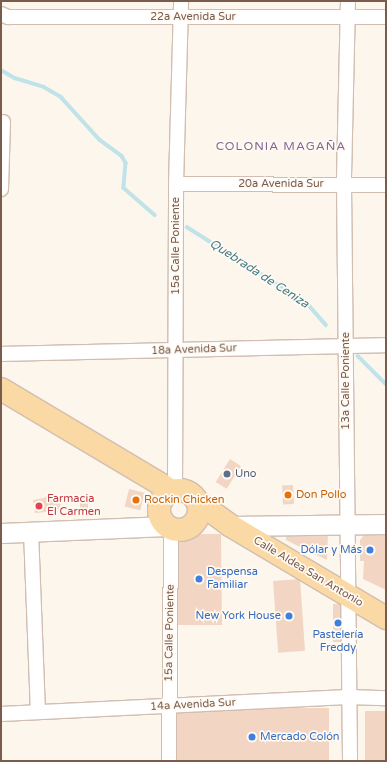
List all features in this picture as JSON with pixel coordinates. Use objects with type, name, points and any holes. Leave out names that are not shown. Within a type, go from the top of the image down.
[{"type":"main road","points":[[1,389],[147,477],[168,513],[231,526]]},
{"type":"main road","name":"Calle Aldea San Antonio","points":[[168,513],[197,519],[197,501],[231,526],[348,597],[386,618]]},
{"type":"street","name":"15a Calle Poniente","points":[[169,761],[168,513],[177,351],[176,184],[180,1]]},
{"type":"street","name":"13a Calle Poniente","points":[[348,1],[344,184],[346,523],[350,761]]},
{"type":"street","name":"22a Avenida Sur","points":[[1,14],[8,17],[386,17]]},
{"type":"street","points":[[1,189],[3,122]]},
{"type":"street","name":"20a Avenida Sur","points":[[176,184],[386,185]]},
{"type":"street","name":"18a Avenida Sur","points":[[1,354],[386,345]]},
{"type":"street","points":[[1,533],[31,531],[168,513]]},
{"type":"street","points":[[231,526],[346,523],[386,524]]},
{"type":"street","points":[[31,531],[38,712]]},
{"type":"street","name":"14a Avenida Sur","points":[[1,714],[348,697],[386,698]]},
{"type":"building","name":"Uno","points":[[230,459],[241,466],[227,489],[216,482]]},
{"type":"building","name":"Don Pollo","points":[[293,485],[294,504],[283,505],[282,486]]},
{"type":"building","name":"Rockin Chicken","points":[[129,489],[145,493],[140,510],[125,506]]},
{"type":"building","points":[[50,493],[63,498],[58,511],[35,513],[33,500],[44,498]]},
{"type":"building","points":[[80,495],[88,495],[88,509],[80,509]]},
{"type":"building","points":[[286,532],[328,533],[327,560],[286,540]]},
{"type":"building","name":"Despensa Familiar","points":[[188,534],[221,534],[222,625],[178,625],[177,546],[180,537]]},
{"type":"building","points":[[365,534],[386,535],[386,590],[363,579],[364,561],[360,561],[360,540]]},
{"type":"building","name":"New York House","points":[[300,579],[305,651],[278,653],[273,581]]},
{"type":"building","name":"Pastelería Freddy","points":[[333,604],[344,604],[344,642],[333,642]]},
{"type":"building","name":"Mercado Colón","points":[[175,708],[329,708],[329,761],[175,761]]},
{"type":"building","points":[[365,711],[386,711],[386,761],[365,761]]},
{"type":"waterway","name":"Quebrada de Ceniza","points":[[1,70],[15,78],[44,87],[61,97],[100,140],[122,156],[126,163],[124,188],[155,215]]},
{"type":"waterway","name":"Quebrada de Ceniza","points":[[187,227],[307,303],[326,325]]},
{"type":"waterway","name":"Quebrada de Ceniza","points":[[358,356],[386,384]]},
{"type":"place","name":"Uno","points":[[227,474]]},
{"type":"place","name":"Don Pollo","points":[[288,495]]},
{"type":"place","name":"Rockin Chicken","points":[[136,500]]},
{"type":"place","name":"Farmacia El Carmen","points":[[39,506]]},
{"type":"place","name":"Dólar y Más","points":[[370,550]]},
{"type":"place","name":"Despensa Familiar","points":[[199,579]]},
{"type":"place","name":"New York House","points":[[289,616]]},
{"type":"place","name":"Pastelería Freddy","points":[[338,623]]},
{"type":"place","name":"Mercado Colón","points":[[252,737]]},
{"type":"district","name":"COLONIA MAGAÑA","points":[[281,147]]}]
